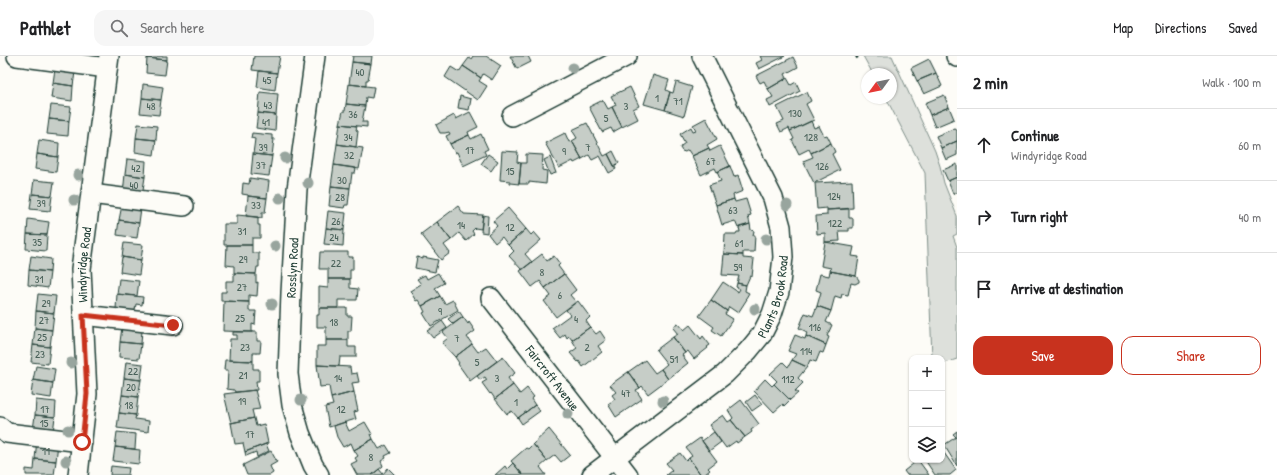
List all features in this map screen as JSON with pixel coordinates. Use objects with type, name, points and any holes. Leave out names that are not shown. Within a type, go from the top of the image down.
[{"type":"street","points":[[17,56],[108,62]]},
{"type":"street","name":"Rosslyn Road","points":[[315,56],[297,189],[288,374],[292,405],[300,433],[313,465],[319,475]]},
{"type":"street","points":[[512,116],[628,56]]},
{"type":"street","name":"Plants Brook Road","points":[[592,475],[725,374],[748,351],[762,334],[772,314],[779,292],[783,257],[781,227],[773,198],[702,56]]},
{"type":"street","name":"Windyridge Road","points":[[78,475],[87,394],[81,269],[108,62]]},
{"type":"street","points":[[91,194],[184,206]]},
{"type":"street","name":"Faircroft Avenue","points":[[491,298],[628,475]]},
{"type":"street","points":[[83,315],[173,325]]},
{"type":"street","points":[[0,427],[7,433],[82,442]]},
{"type":"shaded area","points":[[863,56],[892,56],[935,151],[944,183],[957,216],[957,234],[953,236],[957,247],[957,359],[945,363],[945,355],[932,355],[925,173],[889,104],[897,104],[897,68],[870,68]]},
{"type":"building","points":[[148,56],[167,56],[167,60],[147,58]]},
{"type":"building","points":[[254,56],[280,56],[277,73],[252,70]]},
{"type":"building","points":[[353,56],[372,56],[371,64],[352,62]]},
{"type":"building","points":[[473,56],[486,56],[501,66],[492,80],[483,74],[481,78],[463,66],[469,58],[471,59]]},
{"type":"building","points":[[510,56],[528,56],[531,62],[517,69]]},
{"type":"building","points":[[760,56],[785,56],[759,69],[756,63],[762,60]]},
{"type":"building","points":[[793,57],[798,67],[785,74],[787,78],[768,89],[764,81],[760,83],[756,76]]},
{"type":"building","points":[[147,58],[167,60],[165,75],[146,73]]},
{"type":"building","points":[[929,59],[936,73],[917,81],[911,68]]},
{"type":"building","points":[[352,62],[371,64],[368,80],[366,80],[366,86],[349,84]]},
{"type":"building","points":[[463,66],[481,78],[479,81],[487,86],[478,100],[445,77],[451,67],[459,72]]},
{"type":"building","points":[[55,69],[75,72],[73,86],[53,83]]},
{"type":"building","points":[[259,71],[277,73],[275,90],[257,87]]},
{"type":"building","points":[[936,73],[942,86],[924,94],[917,81]]},
{"type":"building","points":[[653,75],[669,80],[666,90],[670,92],[665,110],[644,104]]},
{"type":"building","points":[[787,78],[791,85],[796,82],[800,91],[770,107],[767,100],[773,97],[768,89]]},
{"type":"building","points":[[676,82],[692,87],[684,116],[665,110],[670,92],[673,93]]},
{"type":"building","points":[[53,83],[73,86],[72,101],[51,98]]},
{"type":"building","points":[[143,84],[163,87],[161,100],[142,98]]},
{"type":"building","points":[[349,84],[374,87],[372,98],[366,97],[365,106],[346,104]]},
{"type":"building","points":[[630,87],[639,106],[633,109],[638,119],[622,127],[612,107],[616,105],[611,96]]},
{"type":"building","points":[[260,92],[278,94],[276,115],[258,113]]},
{"type":"building","points":[[807,92],[811,101],[806,104],[814,120],[790,131],[789,128],[781,132],[777,124],[784,121],[777,107]]},
{"type":"building","points":[[944,95],[949,107],[930,115],[925,103]]},
{"type":"building","points":[[460,96],[471,99],[469,110],[458,108]]},
{"type":"building","points":[[142,98],[161,100],[159,115],[140,113]]},
{"type":"building","points":[[603,100],[608,109],[612,107],[622,127],[613,132],[611,128],[602,132],[589,107]]},
{"type":"building","points":[[346,104],[365,106],[362,122],[367,122],[367,127],[340,124]]},
{"type":"building","points":[[51,105],[71,107],[69,121],[49,119]]},
{"type":"building","points":[[949,107],[954,119],[935,127],[930,115]]},
{"type":"building","points":[[470,112],[478,127],[468,132],[469,135],[450,144],[446,136],[450,134],[449,132],[440,133],[436,125],[454,115],[456,119]]},
{"type":"building","points":[[258,113],[276,115],[275,131],[256,128]]},
{"type":"building","points":[[706,118],[717,139],[707,145],[709,148],[692,156],[688,150],[685,152],[682,151],[680,148],[685,143],[680,134],[691,127],[693,131],[696,130],[693,125]]},
{"type":"building","points":[[49,119],[69,121],[68,136],[47,134]]},
{"type":"building","points":[[811,121],[814,128],[819,126],[824,136],[827,135],[831,143],[811,153],[809,149],[799,154],[792,140],[794,139],[790,131]]},
{"type":"building","points":[[587,123],[604,156],[608,154],[616,169],[609,173],[600,156],[592,160],[589,155],[582,159],[572,141],[577,138],[572,130]]},
{"type":"building","points":[[138,124],[157,126],[156,140],[136,138]]},
{"type":"building","points":[[340,124],[357,126],[356,130],[358,131],[356,147],[337,144]]},
{"type":"building","points":[[955,128],[957,131],[957,141],[941,148],[936,136]]},
{"type":"building","points":[[252,133],[272,135],[272,139],[274,139],[272,156],[253,154],[255,139],[251,138]]},
{"type":"building","points":[[565,133],[569,142],[572,141],[582,159],[574,163],[573,161],[559,168],[545,143]]},
{"type":"building","points":[[481,134],[488,149],[484,151],[486,155],[463,166],[457,152],[455,153],[450,144],[469,135],[471,139]]},
{"type":"building","points":[[136,138],[156,140],[154,155],[135,152]]},
{"type":"building","points":[[39,140],[59,143],[58,157],[37,154]]},
{"type":"building","points":[[957,141],[957,155],[946,160],[941,148]]},
{"type":"building","points":[[831,143],[835,152],[832,154],[840,170],[814,183],[803,161],[813,157],[811,153]]},
{"type":"building","points":[[337,144],[363,148],[359,169],[334,165]]},
{"type":"building","points":[[720,146],[730,166],[717,172],[715,168],[701,175],[692,156],[709,148],[710,151]]},
{"type":"building","points":[[502,151],[518,152],[517,162],[521,163],[519,184],[500,180]]},
{"type":"building","points":[[613,151],[619,163],[614,166],[608,154]]},
{"type":"building","points":[[37,154],[58,157],[56,172],[35,169]]},
{"type":"building","points":[[253,154],[272,156],[269,176],[251,174]]},
{"type":"building","points":[[488,154],[498,161],[491,171],[481,164]]},
{"type":"building","points":[[526,154],[543,155],[542,170],[547,171],[546,184],[529,182],[529,184],[519,184],[521,163],[526,163]]},
{"type":"building","points":[[550,157],[556,173],[550,175],[544,160]]},
{"type":"building","points":[[127,159],[146,161],[145,177],[125,174]]},
{"type":"building","points":[[957,164],[957,177],[948,181],[943,170]]},
{"type":"building","points":[[334,165],[356,168],[355,173],[352,173],[350,188],[331,186]]},
{"type":"building","points":[[730,166],[734,177],[738,175],[743,191],[733,195],[734,199],[716,205],[709,185],[721,181],[717,172]]},
{"type":"building","points":[[125,174],[145,177],[142,196],[123,194]]},
{"type":"building","points":[[957,177],[957,192],[953,194],[948,181]]},
{"type":"building","points":[[250,178],[269,181],[267,198],[242,194],[243,183],[249,184]]},
{"type":"building","points":[[34,180],[54,182],[52,196],[32,194]]},
{"type":"building","points":[[852,181],[853,208],[827,210],[827,208],[817,209],[815,183]]},
{"type":"building","points":[[331,186],[350,188],[348,205],[345,205],[344,208],[329,206]]},
{"type":"building","points":[[32,194],[52,196],[50,211],[30,209]]},
{"type":"building","points":[[248,196],[267,198],[265,213],[262,213],[262,218],[246,216]]},
{"type":"building","points":[[734,199],[735,202],[746,199],[751,215],[748,216],[750,224],[738,228],[735,221],[722,225],[716,205]]},
{"type":"building","points":[[122,205],[141,208],[139,223],[119,220]]},
{"type":"building","points":[[458,206],[464,214],[483,215],[481,229],[475,228],[472,231],[474,234],[466,241],[459,233],[451,240],[437,222]]},
{"type":"building","points":[[508,208],[526,229],[508,245],[502,237],[495,243],[488,234],[497,226],[493,221]]},
{"type":"building","points":[[849,209],[849,218],[853,218],[853,228],[849,228],[849,231],[839,231],[840,241],[825,242],[825,233],[817,234],[816,216],[827,215],[827,210]]},
{"type":"building","points":[[328,211],[346,213],[344,230],[326,228]]},
{"type":"building","points":[[237,215],[258,217],[258,225],[260,225],[260,238],[252,238],[252,245],[224,245],[224,224],[237,224]]},
{"type":"building","points":[[483,215],[488,216],[487,233],[481,232]]},
{"type":"building","points":[[28,219],[49,222],[47,235],[27,234]]},
{"type":"building","points":[[119,220],[139,223],[137,238],[117,235]]},
{"type":"building","points":[[437,222],[451,240],[444,245],[450,253],[441,260],[421,234]]},
{"type":"building","points":[[750,224],[751,230],[754,231],[753,235],[755,235],[754,252],[743,252],[743,255],[724,254],[725,234],[736,234],[737,232],[740,232],[739,227]]},
{"type":"building","points":[[326,228],[344,230],[343,246],[324,244]]},
{"type":"building","points":[[526,229],[531,235],[534,232],[541,240],[525,254],[532,262],[522,270],[509,256],[514,251],[508,245]]},
{"type":"building","points":[[27,234],[47,235],[46,251],[26,249]]},
{"type":"building","points":[[825,242],[854,247],[852,256],[859,257],[856,276],[830,271],[831,268],[821,266]]},
{"type":"building","points":[[124,243],[143,245],[141,260],[122,257]]},
{"type":"building","points":[[227,245],[252,245],[252,253],[259,253],[259,267],[257,267],[256,274],[234,273],[234,266],[226,265]]},
{"type":"building","points":[[320,252],[348,252],[348,257],[353,257],[353,270],[350,270],[350,279],[328,279],[328,269],[319,269]]},
{"type":"building","points":[[542,254],[547,261],[554,256],[560,264],[558,266],[564,274],[545,288],[540,281],[532,287],[520,271]]},
{"type":"building","points":[[724,254],[743,255],[743,258],[754,259],[752,277],[750,276],[746,285],[737,283],[739,276],[722,275]]},
{"type":"building","points":[[31,256],[51,259],[50,272],[29,270]]},
{"type":"building","points":[[122,257],[141,260],[139,275],[120,272]]},
{"type":"building","points":[[417,257],[438,260],[435,272],[415,268]]},
{"type":"building","points":[[29,270],[50,272],[48,288],[28,285]]},
{"type":"building","points":[[830,271],[856,276],[859,280],[859,282],[855,284],[851,283],[848,295],[842,294],[841,298],[835,296],[831,311],[817,306],[821,292],[816,290],[820,274],[829,276]]},
{"type":"building","points":[[234,273],[256,274],[256,283],[258,282],[257,296],[249,295],[249,302],[221,301],[221,292],[226,292],[226,281],[234,281]]},
{"type":"building","points":[[438,273],[444,283],[435,288],[440,296],[422,306],[418,300],[416,301],[410,291],[421,284],[417,279],[425,275],[427,279]]},
{"type":"building","points":[[564,274],[576,290],[570,295],[576,302],[556,317],[544,301],[551,296],[545,288]]},
{"type":"building","points":[[119,279],[139,281],[137,296],[117,294]]},
{"type":"building","points":[[328,279],[350,279],[350,288],[358,289],[357,300],[338,300],[338,308],[319,308],[319,287],[328,288]]},
{"type":"building","points":[[723,282],[738,292],[740,289],[736,287],[737,283],[746,285],[745,291],[749,293],[738,313],[729,307],[727,311],[711,300]]},
{"type":"building","points":[[38,294],[56,296],[54,313],[36,311]]},
{"type":"building","points":[[117,294],[143,297],[142,305],[136,304],[134,317],[124,316],[125,310],[116,309]]},
{"type":"building","points":[[440,296],[445,304],[453,300],[458,310],[431,326],[423,313],[425,312],[422,306]]},
{"type":"building","points":[[711,300],[727,311],[725,314],[733,319],[721,336],[712,330],[714,327],[699,316]]},
{"type":"building","points":[[224,301],[249,302],[249,311],[256,311],[255,325],[252,324],[252,332],[223,331]]},
{"type":"building","points":[[578,301],[590,317],[586,321],[590,327],[572,340],[569,336],[567,338],[565,334],[560,338],[552,328],[570,315],[566,310]]},
{"type":"building","points":[[817,306],[831,311],[826,322],[832,325],[827,336],[829,337],[826,345],[806,336],[807,332],[799,328],[805,313],[813,316]]},
{"type":"building","points":[[319,308],[347,308],[347,316],[352,316],[351,331],[348,331],[348,340],[326,340],[326,327],[317,327],[317,315],[319,315]]},
{"type":"building","points":[[36,311],[54,313],[52,330],[35,328]]},
{"type":"building","points":[[459,311],[463,317],[453,324],[448,319]]},
{"type":"building","points":[[463,317],[468,324],[469,322],[475,331],[467,337],[472,344],[455,357],[442,343],[448,338],[443,332]]},
{"type":"building","points":[[442,321],[447,328],[433,338],[427,331]]},
{"type":"building","points":[[677,323],[684,330],[690,325],[701,339],[703,336],[710,345],[707,347],[708,348],[694,359],[688,351],[685,353],[673,337],[678,334],[673,328]]},
{"type":"building","points":[[122,327],[142,330],[141,344],[120,342]]},
{"type":"building","points":[[590,327],[596,334],[600,331],[606,340],[598,346],[602,352],[583,367],[570,353],[577,348],[572,340]]},
{"type":"building","points":[[35,328],[52,330],[50,347],[33,345]]},
{"type":"building","points":[[233,332],[257,332],[257,341],[261,341],[260,353],[253,353],[253,361],[229,360],[230,339],[237,339],[237,335],[233,335]]},
{"type":"building","points":[[795,335],[805,339],[806,336],[826,345],[823,353],[820,352],[816,362],[810,360],[807,367],[792,360],[796,354],[788,351]]},
{"type":"building","points":[[673,337],[685,353],[682,355],[688,363],[668,379],[661,369],[667,364],[656,350]]},
{"type":"building","points":[[326,340],[348,340],[348,347],[356,347],[356,357],[340,357],[339,366],[317,365],[317,346],[326,346]]},
{"type":"building","points":[[120,342],[141,344],[139,359],[119,357]]},
{"type":"building","points":[[472,344],[478,352],[486,347],[497,361],[470,381],[455,357]]},
{"type":"building","points":[[33,345],[50,347],[48,364],[31,362]]},
{"type":"building","points":[[503,357],[515,373],[508,378],[513,385],[495,399],[482,383],[487,380],[485,377],[480,380],[477,376]]},
{"type":"building","points":[[225,360],[253,361],[253,369],[259,369],[259,381],[256,381],[257,390],[235,392],[234,390],[227,389],[228,370],[224,370]]},
{"type":"building","points":[[645,360],[655,373],[661,369],[668,379],[648,394],[642,386],[640,388],[628,372]]},
{"type":"building","points":[[792,360],[807,367],[798,378],[803,383],[795,391],[798,393],[790,400],[774,384],[777,381],[770,374],[783,362],[788,367]]},
{"type":"building","points":[[126,362],[143,364],[141,380],[124,378]]},
{"type":"building","points":[[317,365],[350,367],[351,374],[357,373],[359,382],[352,383],[354,392],[331,398],[329,386],[320,387]]},
{"type":"building","points":[[36,366],[55,369],[53,383],[33,380]]},
{"type":"building","points":[[628,372],[640,388],[636,390],[642,399],[616,417],[608,404],[615,399],[612,395],[616,392],[610,385]]},
{"type":"building","points":[[124,378],[141,380],[138,397],[122,395]]},
{"type":"building","points":[[765,379],[772,386],[774,384],[790,400],[774,412],[754,391]]},
{"type":"building","points":[[33,380],[53,383],[51,398],[31,395]]},
{"type":"building","points":[[513,385],[520,394],[527,388],[534,397],[531,399],[535,405],[518,418],[512,411],[507,414],[495,399]]},
{"type":"building","points":[[255,390],[260,409],[252,410],[254,418],[231,423],[224,394]]},
{"type":"building","points":[[354,392],[358,411],[354,412],[356,419],[329,427],[325,407],[333,405],[331,398]]},
{"type":"building","points":[[122,395],[138,397],[136,415],[119,413]]},
{"type":"building","points":[[755,395],[762,404],[752,411],[746,402]]},
{"type":"building","points":[[36,400],[56,402],[55,417],[35,415]]},
{"type":"building","points":[[741,400],[759,424],[745,437],[731,420],[733,418],[728,410]]},
{"type":"building","points":[[535,405],[540,411],[522,424],[518,418]]},
{"type":"building","points":[[119,413],[136,415],[135,419],[149,421],[148,432],[117,428]]},
{"type":"building","points":[[35,415],[55,417],[53,432],[33,430]]},
{"type":"building","points":[[723,415],[728,422],[731,420],[745,437],[726,448],[709,425]]},
{"type":"building","points":[[254,418],[256,426],[264,424],[268,443],[245,452],[243,443],[235,444],[231,423]]},
{"type":"building","points":[[345,422],[349,431],[365,422],[372,434],[373,439],[354,450],[351,443],[343,447],[337,437],[334,426]]},
{"type":"building","points":[[549,429],[570,455],[561,462],[555,455],[547,461],[533,444]]},
{"type":"building","points":[[957,431],[957,466],[945,447],[945,444],[956,437],[953,434]]},
{"type":"building","points":[[117,432],[136,434],[135,449],[115,447]]},
{"type":"building","points":[[714,432],[721,442],[709,451],[702,441]]},
{"type":"building","points":[[700,438],[717,461],[708,468],[710,470],[704,475],[701,475],[689,458],[692,456],[686,448]]},
{"type":"building","points":[[373,439],[379,449],[386,445],[391,453],[385,456],[386,458],[381,461],[383,466],[372,475],[357,475],[351,464],[357,461],[355,458],[358,456],[354,450]]},
{"type":"building","points":[[37,440],[58,443],[56,461],[35,459]]},
{"type":"building","points":[[266,444],[269,451],[257,457],[256,452],[246,456],[245,452]]},
{"type":"building","points":[[533,444],[547,461],[540,467],[546,475],[523,475],[511,461]]},
{"type":"building","points":[[115,447],[140,450],[139,464],[113,461]]},
{"type":"building","points":[[271,451],[277,462],[270,466],[273,473],[270,475],[247,475],[243,465]]},
{"type":"building","points":[[680,453],[686,461],[689,458],[701,475],[666,475],[672,470],[666,463]]},
{"type":"building","points":[[945,454],[956,470],[950,475],[935,475],[927,463],[945,463]]},
{"type":"building","points":[[35,459],[56,461],[54,475],[26,475],[26,469],[34,470]]},
{"type":"building","points":[[513,463],[523,475],[495,475],[505,466],[507,469]]},
{"type":"building","points":[[914,463],[920,463],[929,475],[907,475],[904,471]]},
{"type":"building","points":[[111,466],[129,468],[128,475],[110,475]]},
{"type":"building","points":[[388,468],[395,475],[372,475],[379,469],[383,474]]},
{"type":"route","points":[[82,442],[87,394],[83,315],[173,325]]}]
